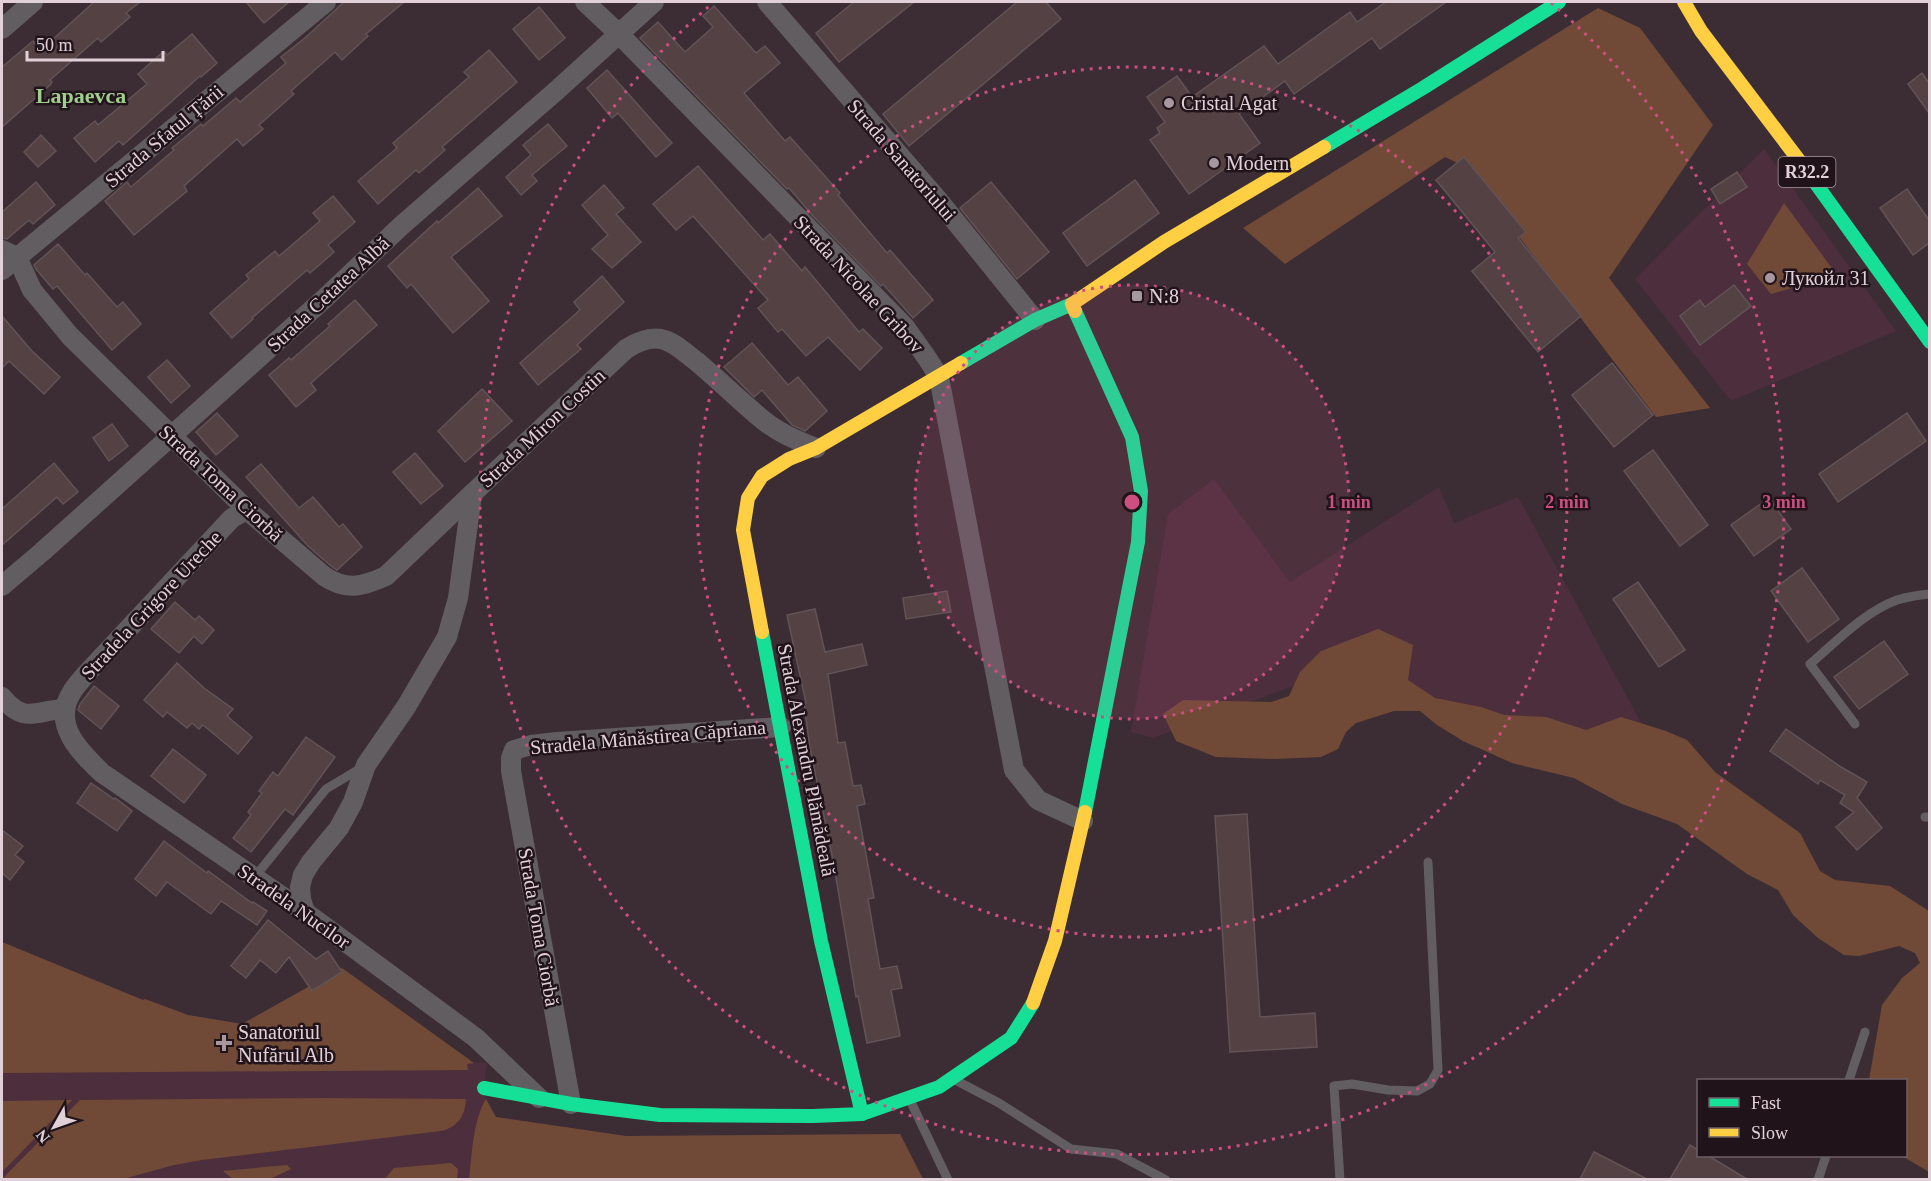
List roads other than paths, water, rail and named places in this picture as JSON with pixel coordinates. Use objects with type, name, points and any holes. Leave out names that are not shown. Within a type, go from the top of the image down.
[{"type":"street","points":[[2,29],[33,2]]},
{"type":"street","name":"Strada Sfatul Țării","points":[[2,270],[9,254],[326,2]]},
{"type":"street","name":"Strada Nicolae Gribov","points":[[585,2],[620,34],[905,327],[939,377],[1014,770],[1038,800],[1083,820]]},
{"type":"street","name":"Strada Cetatea Albă","points":[[2,586],[324,299],[401,226],[654,2]]},
{"type":"street","name":"Strada Sanatoriului","points":[[766,2],[939,201],[1035,320]]},
{"type":"street","name":"Strada Alexandru Plămădeală","points":[[861,1114],[821,941],[743,530],[748,498],[762,476],[789,459],[816,448],[1035,320],[1072,304],[1164,242],[1423,88],[1559,2]]},
{"type":"street","name":"R32.2","points":[[1684,2],[1701,31],[1796,156],[1929,342]]},
{"type":"street","name":"Strada Toma Ciorbă","points":[[9,254],[32,290],[70,336],[247,510],[335,584],[351,587],[370,583],[386,576],[472,494]]},
{"type":"street","points":[[484,1088],[571,1104],[660,1115],[861,1114],[939,1087],[1011,1038],[1031,1007],[1055,941],[1083,820],[1138,542],[1141,491],[1131,437],[1072,304]]},
{"type":"street","name":"Strada Miron Costin","points":[[305,912],[300,887],[303,875],[339,828],[353,802],[366,765],[406,707],[447,637],[459,598],[472,494],[626,349],[639,341],[653,338],[675,345],[723,383],[764,421],[790,438],[816,448]]},
{"type":"street","name":"Stradela Grigore Ureche","points":[[65,709],[70,693],[87,673],[232,518],[247,510]]},
{"type":"street","points":[[2,697],[10,707],[22,714],[39,714],[65,709]]},
{"type":"street","name":"Stradela Nucilor","points":[[65,709],[65,723],[69,734],[80,752],[102,773],[305,912],[476,1038],[538,1098]]},
{"type":"street","name":"Stradela Mănăstirea Căpriana","points":[[514,750],[531,745],[557,742],[781,727]]},
{"type":"street","name":"Strada Toma Ciorbă","points":[[514,750],[511,758],[511,771],[571,1104]]},
{"type":"lane","points":[[1855,724],[1810,664],[1880,609],[1897,600],[1929,594]]},
{"type":"lane","points":[[254,878],[326,789],[366,765]]},
{"type":"lane","points":[[1340,1179],[1334,1086],[1352,1084],[1388,1090],[1417,1091],[1430,1084],[1438,1070],[1428,862]]},
{"type":"lane","points":[[1849,1079],[1865,1032]]},
{"type":"lane","points":[[952,1078],[999,1103],[1071,1149],[1117,1154],[1166,1179]]},
{"type":"lane","points":[[909,1097],[948,1179]]},
{"type":"lane","points":[[1818,1179],[1825,1157]]},
{"type":"place","name":"Cristal Agat","points":[[1169,103]]},
{"type":"place","name":"Modern","points":[[1214,163]]},
{"type":"place","name":"Лукойл 31","points":[[1770,278]]},
{"type":"place","name":"N:8","points":[[1137,296]]},
{"type":"place","name":"Sanatoriul Nufărul Alb","points":[[224,1043]]},
{"type":"district","name":"Lapaevca","points":[[81,95]]}]
